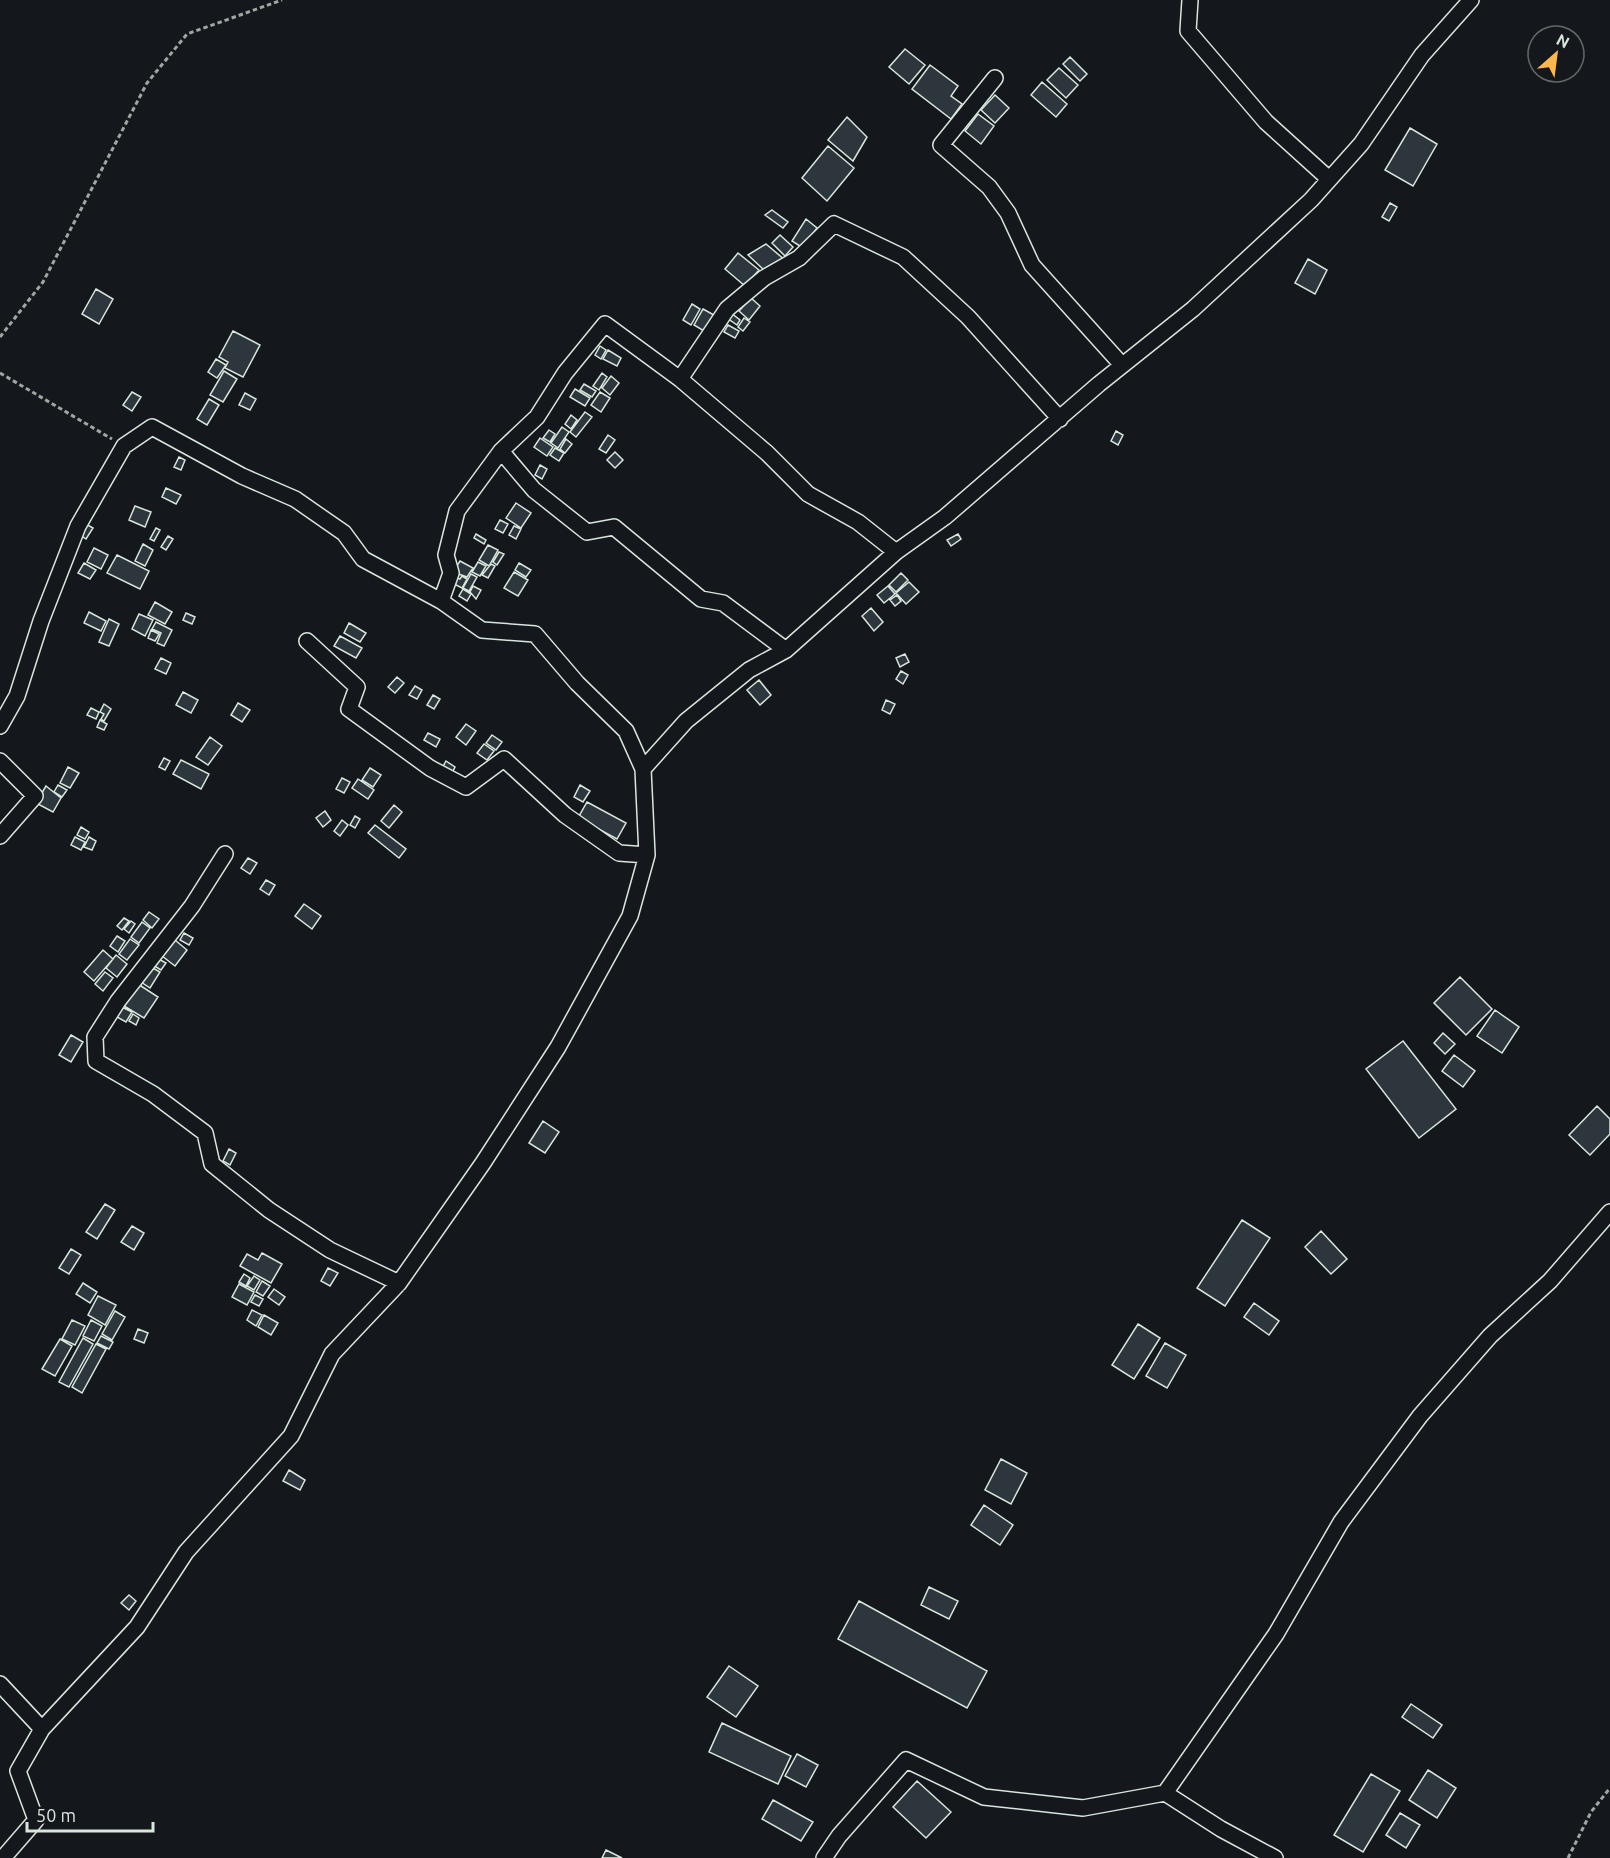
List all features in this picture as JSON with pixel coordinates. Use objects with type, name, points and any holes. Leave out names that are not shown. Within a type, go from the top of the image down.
[{"type":"street","points":[[1191,0],[1188,31],[1266,122],[1329,179]]},
{"type":"street","points":[[643,769],[686,721],[749,670],[786,650],[896,552],[945,518],[1122,365],[1201,302],[1311,200],[1360,144],[1422,55],[1471,0]]},
{"type":"street","points":[[994,78],[940,146],[989,187],[1008,213],[1032,265],[1122,365]]},
{"type":"street","points":[[680,379],[727,309],[764,278],[799,258],[834,224],[903,257],[968,317],[1060,419]]},
{"type":"street","points":[[441,601],[451,573],[446,555],[457,512],[501,451],[537,417],[565,373],[605,324],[680,379],[767,453],[808,494],[858,522],[896,552]]},
{"type":"street","points":[[0,726],[17,696],[41,621],[78,526],[124,446],[152,427],[242,476],[294,499],[345,533],[363,559],[441,601],[482,630],[535,634],[577,683],[626,731],[643,769],[647,855],[630,916],[558,1047],[483,1163],[399,1283],[333,1354],[291,1436],[186,1552],[137,1626],[42,1730],[18,1771],[36,1820],[3,1858]]},
{"type":"street","points":[[501,451],[534,490],[587,532],[614,527],[701,599],[723,603],[786,650]]},
{"type":"street","points":[[307,641],[357,687],[349,709],[430,768],[466,787],[504,759],[565,815],[619,853],[647,855]]},
{"type":"street","points":[[0,761],[35,796],[0,836]]},
{"type":"street","points":[[225,854],[192,906],[118,1001],[95,1037],[96,1061],[153,1094],[205,1133],[212,1164],[269,1210],[330,1250],[399,1283]]},
{"type":"street","points":[[1165,1793],[1276,1634],[1341,1522],[1420,1416],[1490,1336],[1550,1281],[1610,1212]]},
{"type":"street","points":[[0,1684],[42,1730]]},
{"type":"street","points":[[824,1858],[839,1836],[906,1760],[984,1797],[1083,1808],[1165,1793],[1221,1829],[1275,1858]]},
{"type":"path","points":[[0,337],[43,282],[147,83],[187,34],[282,0]]},
{"type":"path","points":[[0,373],[124,446]]},
{"type":"path","points":[[1568,1858],[1592,1812],[1610,1788]]},
{"type":"building","points":[[905,49],[925,65],[909,84],[889,67]]},
{"type":"building","points":[[1070,57],[1087,74],[1080,81],[1063,64]]},
{"type":"building","points":[[930,65],[958,86],[951,96],[962,104],[951,119],[912,89]]},
{"type":"building","points":[[1059,68],[1078,85],[1066,98],[1047,80]]},
{"type":"building","points":[[1042,82],[1067,104],[1056,117],[1031,95]]},
{"type":"building","points":[[995,95],[1009,108],[995,123],[981,110]]},
{"type":"building","points":[[978,114],[994,126],[981,144],[965,131]]},
{"type":"building","points":[[847,117],[867,137],[853,161],[828,140]]},
{"type":"building","points":[[1410,128],[1437,144],[1413,186],[1385,170]]},
{"type":"building","points":[[828,146],[854,168],[827,201],[802,178]]},
{"type":"building","points":[[1390,203],[1397,207],[1389,221],[1382,217]]},
{"type":"building","points":[[772,210],[788,222],[783,228],[765,215]]},
{"type":"building","points":[[806,219],[817,228],[803,248],[792,241]]},
{"type":"building","points":[[780,235],[793,247],[785,256],[772,243]]},
{"type":"building","points":[[766,244],[785,260],[765,271],[748,255]]},
{"type":"building","points":[[738,253],[759,270],[745,286],[725,269]]},
{"type":"building","points":[[1308,259],[1327,270],[1315,294],[1295,283]]},
{"type":"building","points":[[96,289],[113,299],[99,324],[82,314]]},
{"type":"building","points":[[751,298],[760,306],[749,320],[739,311]]},
{"type":"building","points":[[692,304],[700,309],[691,325],[683,320]]},
{"type":"building","points":[[703,309],[714,315],[704,331],[694,325]]},
{"type":"building","points":[[731,313],[740,320],[737,325],[727,318]]},
{"type":"building","points":[[744,318],[750,322],[743,331],[738,327]]},
{"type":"building","points":[[728,325],[739,331],[735,338],[724,332]]},
{"type":"building","points":[[233,331],[260,345],[243,377],[225,368],[228,362],[219,357]]},
{"type":"building","points":[[600,346],[606,350],[601,359],[595,355]]},
{"type":"building","points":[[608,350],[621,358],[617,366],[603,359]]},
{"type":"building","points":[[216,359],[226,365],[217,378],[208,372]]},
{"type":"building","points":[[224,371],[237,379],[223,402],[210,395]]},
{"type":"building","points":[[602,373],[607,377],[599,390],[593,386]]},
{"type":"building","points":[[611,376],[619,383],[610,395],[602,388]]},
{"type":"building","points":[[584,384],[596,391],[592,397],[580,390]]},
{"type":"building","points":[[575,389],[590,398],[585,406],[570,397]]},
{"type":"building","points":[[132,392],[141,397],[132,411],[123,405]]},
{"type":"building","points":[[600,392],[610,398],[601,412],[591,405]]},
{"type":"building","points":[[245,393],[256,399],[250,410],[239,405]]},
{"type":"building","points":[[209,399],[219,405],[207,425],[197,419]]},
{"type":"building","points":[[585,412],[592,417],[576,437],[570,432]]},
{"type":"building","points":[[571,415],[577,420],[571,429],[565,424]]},
{"type":"building","points":[[562,427],[569,432],[558,448],[551,443]]},
{"type":"building","points":[[549,430],[555,434],[550,442],[543,438]]},
{"type":"building","points":[[1116,431],[1123,435],[1118,445],[1111,441]]},
{"type":"building","points":[[608,435],[615,440],[606,453],[599,449]]},
{"type":"building","points":[[540,438],[553,447],[547,456],[534,447]]},
{"type":"building","points":[[566,439],[572,444],[565,453],[560,449]]},
{"type":"building","points":[[555,448],[564,453],[559,461],[550,455]]},
{"type":"building","points":[[615,452],[623,460],[615,468],[607,460]]},
{"type":"building","points":[[179,457],[185,460],[181,470],[174,467]]},
{"type":"building","points":[[540,465],[547,469],[542,479],[535,475]]},
{"type":"building","points":[[166,488],[181,495],[176,504],[162,497]]},
{"type":"building","points":[[516,503],[531,513],[521,528],[506,518]]},
{"type":"building","points":[[135,506],[151,512],[145,527],[129,520]]},
{"type":"building","points":[[500,520],[508,524],[503,533],[495,529]]},
{"type":"building","points":[[86,524],[93,528],[86,539],[80,535]]},
{"type":"building","points":[[514,526],[521,529],[516,539],[509,535]]},
{"type":"building","points":[[156,528],[160,530],[154,541],[150,539]]},
{"type":"building","points":[[476,534],[486,540],[484,544],[474,538]]},
{"type":"building","points":[[958,534],[961,539],[951,546],[947,540]]},
{"type":"building","points":[[168,536],[173,539],[166,550],[161,547]]},
{"type":"building","points":[[143,544],[153,550],[145,566],[135,561]]},
{"type":"building","points":[[488,545],[498,550],[489,566],[479,560]]},
{"type":"building","points":[[94,548],[108,555],[101,569],[87,562]]},
{"type":"building","points":[[499,552],[504,554],[497,565],[493,562]]},
{"type":"building","points":[[117,555],[149,571],[140,589],[107,573]]},
{"type":"building","points":[[460,561],[473,568],[467,577],[453,572]]},
{"type":"building","points":[[478,562],[486,566],[480,576],[472,572]]},
{"type":"building","points":[[84,563],[96,570],[90,579],[78,573]]},
{"type":"building","points":[[519,563],[531,570],[526,577],[515,570]]},
{"type":"building","points":[[491,564],[495,566],[488,578],[482,575]]},
{"type":"building","points":[[514,572],[528,580],[518,596],[504,588]]},
{"type":"building","points":[[901,573],[908,580],[896,592],[889,585]]},
{"type":"building","points":[[471,574],[477,577],[469,591],[463,588]]},
{"type":"building","points":[[462,576],[467,579],[462,588],[454,584]]},
{"type":"building","points":[[909,582],[919,592],[906,604],[896,593]]},
{"type":"building","points":[[473,586],[481,590],[476,599],[470,592]]},
{"type":"building","points":[[888,586],[895,594],[884,603],[877,595]]},
{"type":"building","points":[[463,589],[471,594],[467,601],[459,596]]},
{"type":"building","points":[[897,595],[901,601],[895,606],[890,600]]},
{"type":"building","points":[[155,602],[172,612],[165,624],[148,615]]},
{"type":"building","points":[[871,608],[883,622],[874,631],[862,616]]},
{"type":"building","points":[[89,612],[106,621],[101,631],[84,623]]},
{"type":"building","points":[[186,613],[195,617],[192,624],[183,620]]},
{"type":"building","points":[[139,614],[153,620],[145,636],[132,629]]},
{"type":"building","points":[[109,619],[119,624],[109,646],[99,642]]},
{"type":"building","points":[[156,622],[172,630],[164,646],[157,643],[161,633],[152,629]]},
{"type":"building","points":[[349,623],[366,633],[360,642],[344,633]]},
{"type":"building","points":[[151,630],[159,634],[155,641],[148,638]]},
{"type":"building","points":[[340,636],[362,648],[356,658],[334,646]]},
{"type":"building","points":[[905,654],[909,662],[900,667],[896,658]]},
{"type":"building","points":[[161,658],[171,663],[166,674],[155,669]]},
{"type":"building","points":[[901,671],[908,675],[903,684],[896,679]]},
{"type":"building","points":[[397,677],[404,683],[395,693],[388,687]]},
{"type":"building","points":[[759,680],[771,695],[760,705],[747,690]]},
{"type":"building","points":[[415,686],[422,690],[417,699],[409,695]]},
{"type":"building","points":[[183,692],[198,700],[191,713],[176,705]]},
{"type":"building","points":[[433,695],[440,699],[434,709],[427,705]]},
{"type":"building","points":[[886,700],[895,704],[890,714],[882,710]]},
{"type":"building","points":[[238,703],[250,710],[242,722],[231,715]]},
{"type":"building","points":[[104,704],[111,709],[104,721],[101,719],[104,714],[100,712]]},
{"type":"building","points":[[91,708],[99,712],[96,719],[87,715]]},
{"type":"building","points":[[100,720],[107,724],[104,730],[97,727]]},
{"type":"building","points":[[466,724],[476,731],[466,745],[456,737]]},
{"type":"building","points":[[428,733],[440,739],[436,747],[424,740]]},
{"type":"building","points":[[492,735],[502,742],[496,750],[486,743]]},
{"type":"building","points":[[210,737],[222,746],[208,765],[196,757]]},
{"type":"building","points":[[484,744],[494,751],[487,760],[477,753]]},
{"type":"building","points":[[164,758],[170,761],[165,770],[159,767]]},
{"type":"building","points":[[181,760],[209,774],[201,789],[173,774]]},
{"type":"building","points":[[446,761],[455,767],[451,775],[441,770]]},
{"type":"building","points":[[68,767],[79,773],[70,788],[60,783]]},
{"type":"building","points":[[370,768],[381,775],[373,787],[362,780]]},
{"type":"building","points":[[342,778],[350,782],[344,793],[336,789]]},
{"type":"building","points":[[358,779],[374,790],[368,799],[352,788]]},
{"type":"building","points":[[58,785],[67,790],[62,797],[54,792]]},
{"type":"building","points":[[580,785],[590,791],[583,802],[574,797]]},
{"type":"building","points":[[46,786],[61,798],[53,812],[36,803]]},
{"type":"building","points":[[587,802],[626,823],[617,839],[578,818]]},
{"type":"building","points":[[394,805],[402,812],[389,828],[381,821]]},
{"type":"building","points":[[325,811],[331,820],[323,827],[316,818]]},
{"type":"building","points":[[355,816],[360,819],[355,828],[350,825]]},
{"type":"building","points":[[342,820],[348,825],[340,836],[334,831]]},
{"type":"building","points":[[375,825],[406,849],[399,858],[368,833]]},
{"type":"building","points":[[81,827],[89,832],[85,839],[77,835]]},
{"type":"building","points":[[75,837],[85,842],[81,850],[71,845]]},
{"type":"building","points":[[89,837],[96,841],[92,850],[84,847]]},
{"type":"building","points":[[248,858],[257,863],[250,874],[241,868]]},
{"type":"building","points":[[266,880],[275,885],[269,895],[260,889]]},
{"type":"building","points":[[304,904],[321,916],[312,929],[295,916]]},
{"type":"building","points":[[149,912],[159,919],[152,928],[143,920]]},
{"type":"building","points":[[124,918],[129,921],[122,930],[117,926]]},
{"type":"building","points":[[131,921],[135,924],[129,933],[124,929]]},
{"type":"building","points":[[142,922],[150,928],[139,943],[131,937]]},
{"type":"building","points":[[184,933],[193,938],[189,945],[180,940]]},
{"type":"building","points":[[117,936],[125,941],[118,952],[110,946]]},
{"type":"building","points":[[130,939],[139,945],[127,960],[119,954]]},
{"type":"building","points":[[175,940],[187,950],[175,966],[162,956]]},
{"type":"building","points":[[103,950],[113,959],[94,981],[84,972]]},
{"type":"building","points":[[116,955],[127,964],[117,977],[106,968]]},
{"type":"building","points":[[155,957],[166,963],[161,970],[151,964]]},
{"type":"building","points":[[151,967],[160,972],[150,988],[141,982]]},
{"type":"building","points":[[105,972],[113,978],[103,991],[95,984]]},
{"type":"building","points":[[1460,977],[1492,1009],[1466,1035],[1434,1003]]},
{"type":"building","points":[[138,984],[158,997],[144,1018],[124,1006]]},
{"type":"building","points":[[122,1007],[132,1012],[126,1022],[117,1017]]},
{"type":"building","points":[[1495,1010],[1519,1027],[1502,1053],[1477,1036]]},
{"type":"building","points":[[133,1014],[139,1018],[136,1025],[129,1021]]},
{"type":"building","points":[[1443,1033],[1455,1044],[1445,1054],[1434,1043]]},
{"type":"building","points":[[71,1035],[83,1042],[71,1062],[59,1055]]},
{"type":"building","points":[[1403,1041],[1456,1109],[1419,1138],[1366,1069]]},
{"type":"building","points":[[1454,1055],[1475,1071],[1463,1087],[1442,1071]]},
{"type":"building","points":[[1597,1106],[1610,1119],[1610,1134],[1590,1155],[1569,1135]]},
{"type":"building","points":[[543,1121],[559,1132],[545,1153],[529,1143]]},
{"type":"building","points":[[229,1149],[236,1153],[230,1165],[223,1161]]},
{"type":"building","points":[[105,1204],[115,1210],[97,1239],[86,1232]]},
{"type":"building","points":[[1242,1220],[1270,1238],[1225,1306],[1197,1288]]},
{"type":"building","points":[[132,1226],[144,1233],[134,1250],[121,1242]]},
{"type":"building","points":[[1321,1231],[1347,1259],[1331,1274],[1305,1247]]},
{"type":"building","points":[[71,1249],[81,1255],[69,1274],[59,1268]]},
{"type":"building","points":[[262,1253],[282,1264],[271,1283],[240,1266],[247,1254],[258,1260]]},
{"type":"building","points":[[328,1268],[338,1273],[330,1286],[321,1281]]},
{"type":"building","points":[[244,1274],[250,1278],[246,1286],[239,1282]]},
{"type":"building","points":[[254,1276],[260,1280],[254,1290],[247,1286]]},
{"type":"building","points":[[262,1281],[270,1286],[263,1296],[256,1292]]},
{"type":"building","points":[[83,1283],[97,1292],[90,1303],[76,1294]]},
{"type":"building","points":[[239,1284],[254,1292],[247,1305],[232,1297]]},
{"type":"building","points":[[274,1289],[285,1297],[279,1305],[268,1297]]},
{"type":"building","points":[[255,1295],[263,1299],[259,1306],[251,1302]]},
{"type":"building","points":[[98,1296],[116,1305],[105,1325],[88,1315]]},
{"type":"building","points":[[1254,1303],[1279,1321],[1269,1335],[1244,1317]]},
{"type":"building","points":[[252,1310],[262,1315],[256,1326],[247,1320]]},
{"type":"building","points":[[115,1311],[125,1317],[112,1340],[102,1334]]},
{"type":"building","points":[[264,1315],[278,1323],[271,1335],[258,1327]]},
{"type":"building","points":[[72,1320],[85,1326],[75,1345],[62,1339]]},
{"type":"building","points":[[91,1320],[102,1326],[94,1341],[83,1336]]},
{"type":"building","points":[[1138,1324],[1160,1338],[1134,1379],[1112,1365]]},
{"type":"building","points":[[138,1329],[148,1333],[144,1343],[134,1339]]},
{"type":"building","points":[[101,1336],[113,1342],[109,1349],[97,1343]]},
{"type":"building","points":[[83,1338],[93,1344],[69,1387],[59,1382]]},
{"type":"building","points":[[60,1339],[72,1346],[55,1376],[42,1369]]},
{"type":"building","points":[[1165,1343],[1186,1355],[1167,1388],[1146,1376]]},
{"type":"building","points":[[96,1344],[106,1349],[82,1393],[72,1387]]},
{"type":"building","points":[[1001,1459],[1027,1473],[1011,1504],[985,1490]]},
{"type":"building","points":[[289,1470],[305,1480],[300,1490],[283,1481]]},
{"type":"building","points":[[984,1505],[1013,1525],[1000,1545],[971,1525]]},
{"type":"building","points":[[929,1587],[958,1601],[949,1619],[921,1605]]},
{"type":"building","points":[[129,1595],[136,1601],[129,1610],[121,1603]]},
{"type":"building","points":[[859,1601],[987,1671],[967,1708],[838,1639]]},
{"type":"building","points":[[729,1666],[758,1686],[736,1717],[707,1697]]},
{"type":"building","points":[[1411,1704],[1442,1725],[1433,1738],[1402,1717]]},
{"type":"building","points":[[722,1723],[791,1756],[778,1784],[709,1752]]},
{"type":"building","points":[[797,1754],[818,1765],[806,1787],[785,1776]]},
{"type":"building","points":[[1428,1770],[1456,1788],[1437,1818],[1409,1800]]},
{"type":"building","points":[[1371,1774],[1400,1791],[1363,1852],[1334,1835]]},
{"type":"building","points":[[917,1781],[951,1812],[926,1838],[893,1807]]},
{"type":"building","points":[[773,1800],[813,1822],[801,1841],[762,1819]]},
{"type":"building","points":[[1400,1813],[1420,1825],[1406,1848],[1386,1835]]},
{"type":"building","points":[[606,1850],[622,1858],[602,1858]]}]
